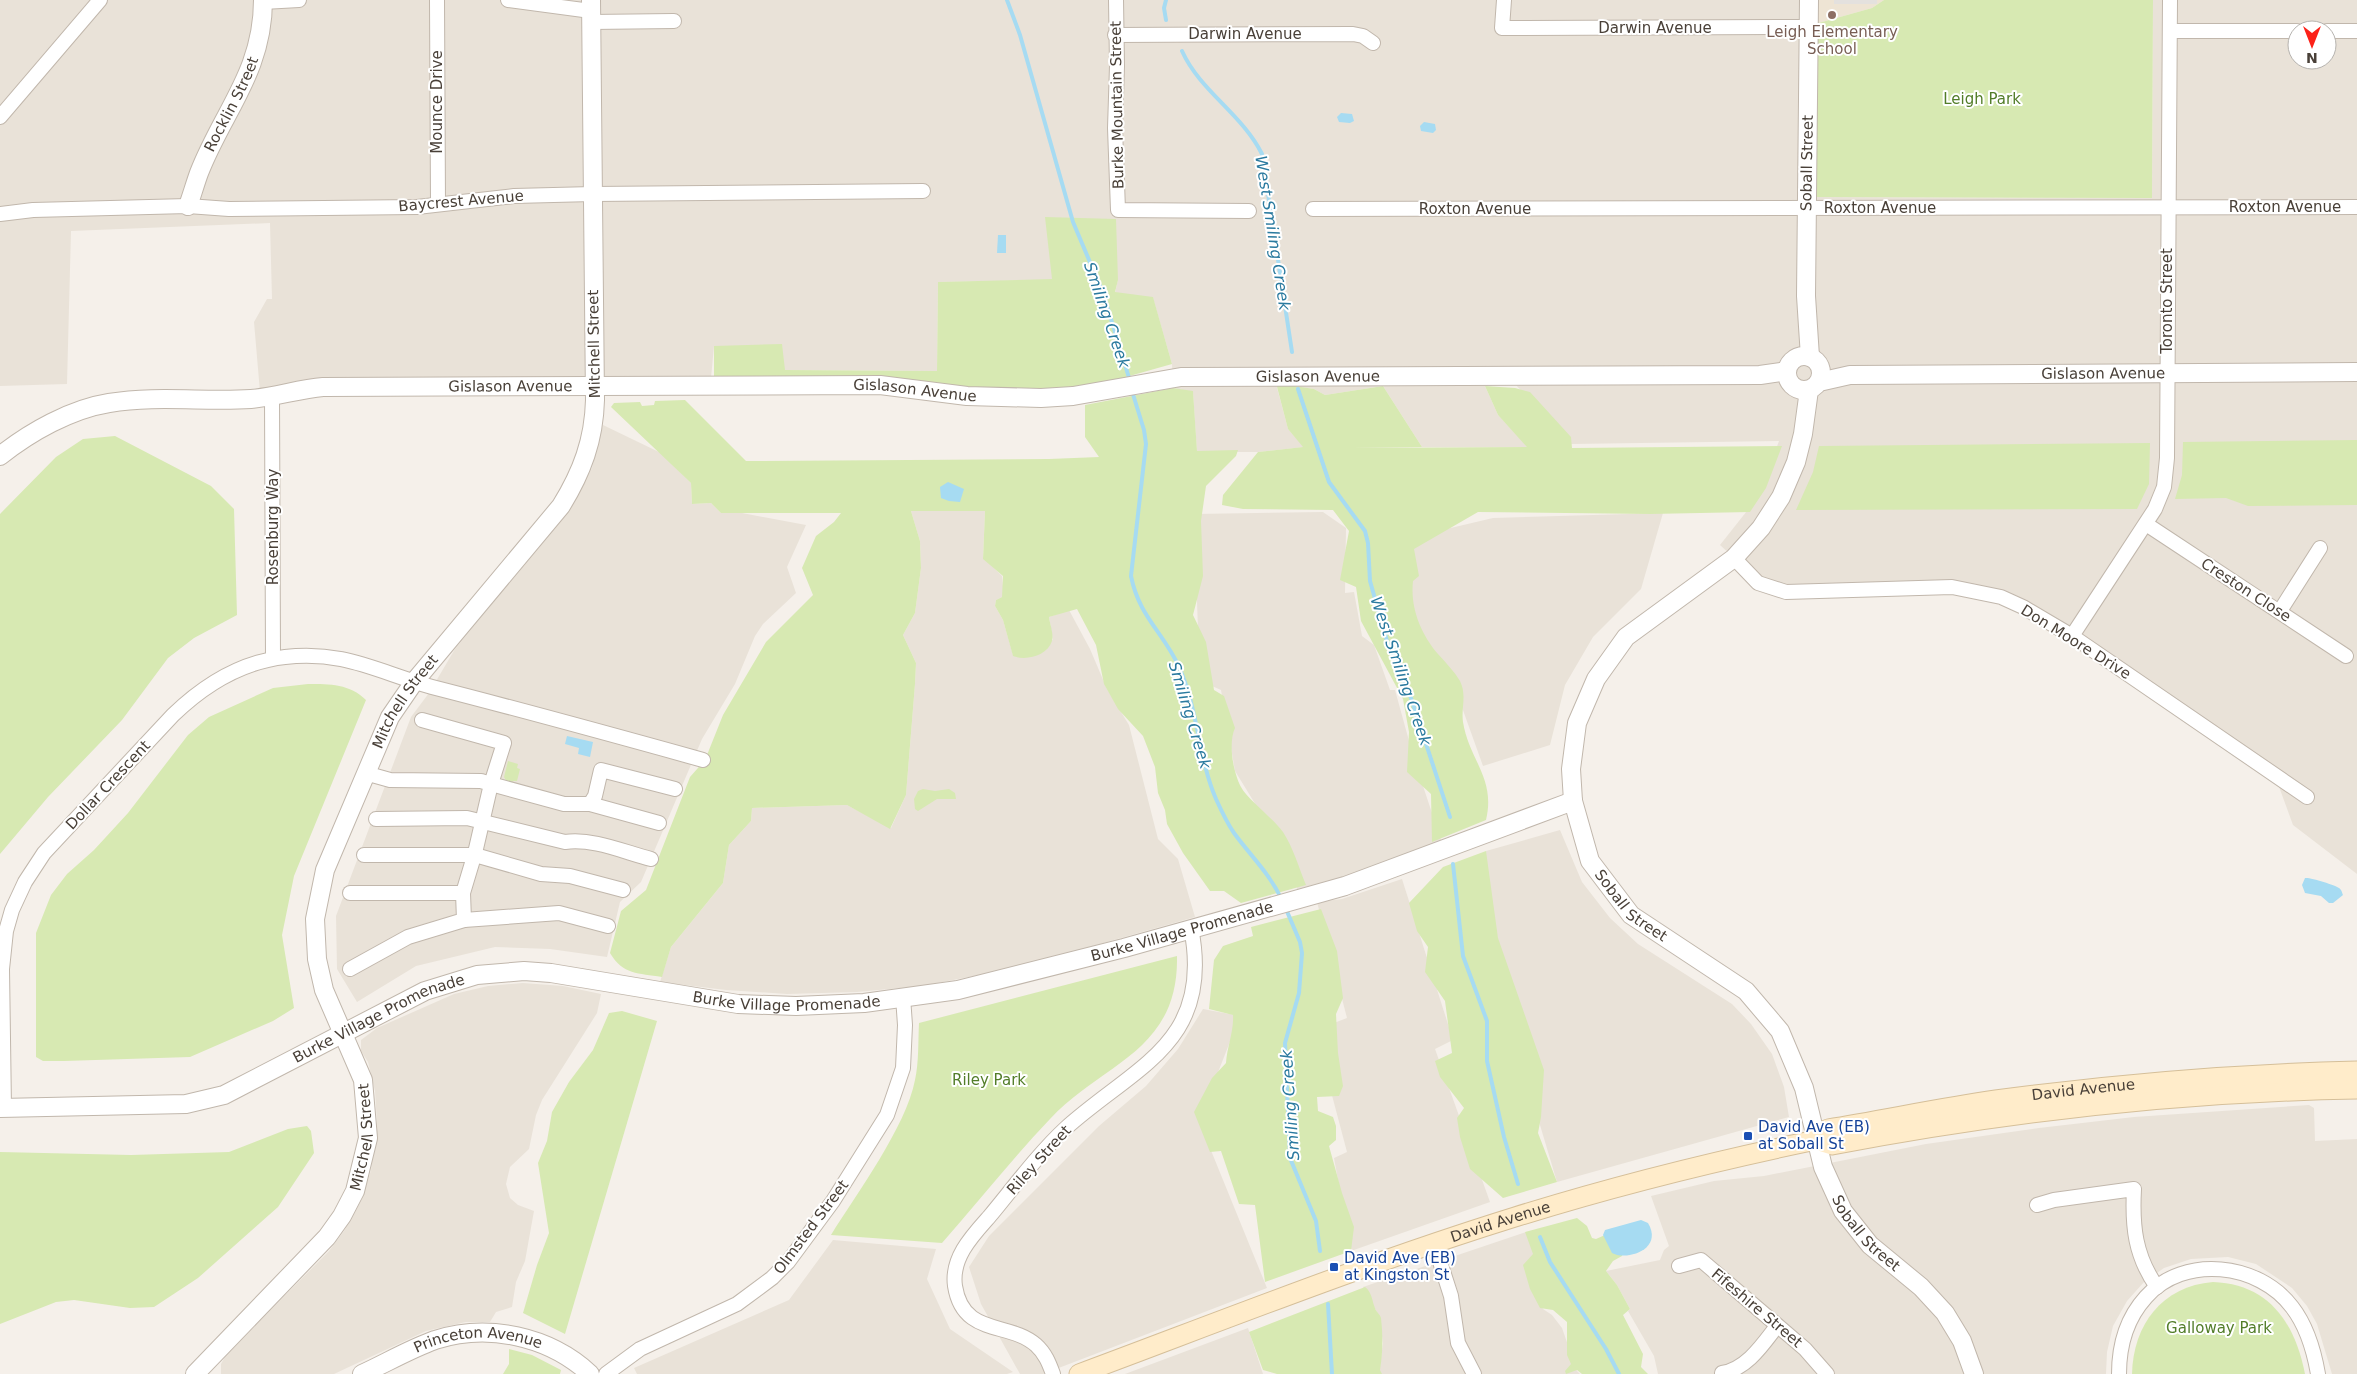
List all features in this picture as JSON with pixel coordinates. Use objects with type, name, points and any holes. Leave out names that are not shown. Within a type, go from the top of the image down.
[{"type":"main road","name":"David Avenue","points":[[1079,1374],[1434,1243],[1586,1196],[1719,1160],[1816,1140],[1828,1129],[2025,1096],[2163,1082],[2357,1071]]},
{"type":"main road","name":"David Avenue","points":[[1816,1140],[1832,1145],[1974,1121],[2137,1101],[2248,1093],[2357,1089]]},
{"type":"street","points":[[0,118],[100,0]]},
{"type":"street","points":[[263,1],[299,0]]},
{"type":"street","name":"Mounce Drive","points":[[437,0],[438,203]]},
{"type":"street","points":[[508,0],[674,21]]},
{"type":"street","name":"Burke Mountain Street","points":[[1116,0],[1117,66],[1115,128],[1118,210],[1249,211]]},
{"type":"street","name":"Darwin Avenue","points":[[1504,0],[1502,28],[1809,27]]},
{"type":"street","name":"Soball Street","points":[[1809,0],[1807,325],[1803,374],[1803,434],[1796,462],[1781,497],[1761,528],[1734,558],[1626,637],[1596,679],[1577,724],[1571,769],[1573,801],[1590,861],[1631,915],[1746,991],[1780,1031],[1804,1088],[1816,1140],[1830,1185],[1847,1217],[1870,1245],[1921,1287],[1945,1313],[1962,1341],[1974,1374]]},
{"type":"street","name":"Toronto Street","points":[[2072,636],[2146,524],[2159,500],[2166,477],[2170,0]]},
{"type":"street","name":"Rocklin Street","points":[[188,206],[199,172],[254,62],[263,26],[263,1]]},
{"type":"street","name":"Mitchell Street","points":[[195,1374],[327,1237],[342,1216],[354,1191],[368,1138],[368,1117],[363,1080],[324,990],[315,947],[315,918],[325,870],[365,773],[390,717],[414,682],[547,524],[576,481],[585,460],[593,429],[595,385],[591,11]]},
{"type":"street","points":[[2170,31],[2287,31]]},
{"type":"street","points":[[2337,31],[2357,31]]},
{"type":"street","name":"Darwin Avenue","points":[[1116,35],[1353,34],[1363,36],[1373,42]]},
{"type":"street","name":"Baycrest Avenue","points":[[0,214],[34,210],[188,206],[229,209],[417,207],[438,203],[514,196],[593,194],[923,191]]},
{"type":"street","name":"Roxton Avenue","points":[[1313,209],[2357,208]]},
{"type":"street","name":"Gislason Avenue","points":[[0,456],[28,436],[72,414],[112,402],[252,399],[300,390],[330,387],[880,385],[967,396],[1041,398],[1108,390],[1181,377],[2357,372]]},
{"type":"street","name":"Rosenburg Way","points":[[272,396],[273,658]]},
{"type":"street","name":"Creston Close","points":[[2146,524],[2346,656]]},
{"type":"street","points":[[2280,611],[2320,548]]},
{"type":"street","name":"Don Moore Drive","points":[[1734,558],[1758,583],[1786,592],[1933,587],[1976,590],[2001,597],[2023,607],[2072,636],[2306,797]]},
{"type":"street","name":"Dollar Crescent","points":[[2,1108],[3,953],[12,910],[30,874],[44,853],[185,704],[230,672],[273,658],[310,655],[335,657],[358,662],[414,682],[703,760]]},
{"type":"street","points":[[422,720],[504,743],[491,784],[463,893],[464,920]]},
{"type":"street","points":[[590,804],[595,796],[602,770],[674,789]]},
{"type":"street","points":[[365,773],[390,780],[481,781],[564,804],[590,804],[659,823]]},
{"type":"street","name":"Burke Village Promenade","points":[[2,1108],[186,1104],[202,1102],[224,1095],[344,1035],[425,991],[477,975],[524,971],[578,976],[655,992],[738,1004],[796,1006],[864,1002],[958,990],[1124,948],[1307,897],[1397,868],[1573,801]]},
{"type":"street","points":[[376,819],[466,818],[565,842],[578,840],[651,859]]},
{"type":"street","points":[[364,855],[474,855],[542,874],[558,877],[570,876],[623,890]]},
{"type":"street","points":[[350,893],[463,893]]},
{"type":"street","points":[[350,969],[408,937],[464,920],[537,913],[559,913],[608,926]]},
{"type":"street","name":"Riley Street","points":[[1053,1374],[1045,1355],[1033,1342],[981,1323],[966,1311],[955,1286],[958,1260],[979,1228],[1058,1136],[1149,1064],[1173,1036],[1185,1013],[1194,982],[1196,964],[1191,928]]},
{"type":"street","name":"Olmsted Street","points":[[606,1374],[640,1349],[737,1304],[772,1278],[788,1262],[844,1185],[887,1115],[900,1079],[903,1061],[905,1025],[903,997]]},
{"type":"street","points":[[2037,1205],[2049,1200],[2134,1189],[2134,1223],[2137,1248],[2144,1267],[2157,1287]]},
{"type":"street","points":[[1434,1243],[1451,1296],[1458,1344],[1474,1374]]},
{"type":"street","name":"Fifeshire Street","points":[[1680,1266],[1700,1260],[1815,1357],[1827,1374]]},
{"type":"street","points":[[2119,1374],[2121,1344],[2127,1327],[2136,1310],[2147,1296],[2157,1287],[2188,1272],[2212,1269],[2243,1273],[2264,1282],[2274,1289],[2296,1312],[2311,1345],[2318,1374]]},
{"type":"street","points":[[1722,1372],[1732,1370],[1743,1363],[1777,1326]]},
{"type":"street","name":"Princeton Avenue","points":[[362,1374],[437,1340],[459,1334],[486,1333],[517,1336],[548,1346],[575,1362],[590,1374]]},
{"type":"shaded area","points":[[0,0],[1816,0],[1812,197],[2152,198],[2153,0],[2357,0],[2357,874],[2293,825],[2278,784],[2072,636],[1976,590],[1777,590],[1734,558],[1720,545],[1758,497],[1779,441],[1571,444],[1515,384],[1485,386],[1498,415],[1528,447],[1422,447],[1383,386],[1325,395],[1314,389],[1276,384],[1288,429],[1304,447],[1258,452],[1197,452],[1193,392],[1173,388],[1172,364],[1153,298],[1115,293],[1118,279],[938,282],[937,371],[784,370],[714,346],[711,378],[329,377],[302,380],[297,384],[260,392],[254,322],[267,299],[272,299],[270,223],[71,231],[67,384],[0,386]]},
{"type":"shaded area","name":"Leigh Elementary School","points":[[1816,0],[1884,0],[1872,8],[1815,24]]},
{"type":"shaded area","points":[[1834,0],[1877,0],[1877,4],[1834,4]]},
{"type":"shaded area","points":[[603,425],[661,453],[691,483],[692,504],[711,503],[721,513],[742,513],[806,525],[787,567],[796,593],[763,624],[755,636],[735,684],[702,739],[641,882],[620,902],[607,957],[550,949],[495,947],[416,966],[357,1002],[337,969],[336,916],[411,717],[429,693],[455,649],[572,506],[592,468]]},
{"type":"shaded area","points":[[911,511],[985,511],[983,557],[1002,576],[1004,596],[996,600],[995,606],[1003,620],[1013,655],[1053,640],[1049,617],[1069,610],[1090,649],[1107,689],[1129,725],[1158,839],[1178,859],[1195,917],[1015,968],[922,986],[857,992],[787,994],[726,990],[660,982],[671,947],[723,883],[729,845],[751,821],[752,808],[847,805],[891,828],[906,795],[915,684],[916,663],[903,635],[915,613],[921,568],[920,541]]},
{"type":"shaded area","points":[[1323,512],[1346,528],[1345,593],[1354,592],[1362,636],[1374,645],[1390,690],[1395,690],[1414,759],[1443,846],[1363,875],[1298,891],[1278,841],[1235,771],[1221,690],[1212,686],[1198,630],[1194,514]]},
{"type":"shaded area","points":[[1663,513],[1641,589],[1593,637],[1565,685],[1550,745],[1483,766],[1459,699],[1424,644],[1401,570],[1404,539],[1493,518]]},
{"type":"shaded area","points":[[1560,830],[1582,882],[1610,918],[1638,944],[1732,1004],[1751,1024],[1772,1054],[1784,1087],[1789,1117],[1557,1182],[1537,1115],[1507,975],[1486,891],[1486,851]]},
{"type":"shaded area","points":[[1402,879],[1453,1040],[1435,1049],[1490,1202],[1351,1251],[1334,1158],[1347,1152],[1329,1084],[1326,1026],[1347,1018],[1317,902],[1342,899]]},
{"type":"shaded area","points":[[523,983],[563,986],[601,994],[597,1013],[542,1100],[536,1115],[529,1149],[510,1167],[506,1184],[510,1198],[518,1205],[534,1211],[525,1261],[516,1282],[512,1307],[496,1312],[490,1322],[466,1322],[426,1331],[334,1374],[221,1374],[221,1364],[226,1355],[329,1251],[344,1231],[362,1199],[371,1170],[377,1122],[375,1091],[368,1062],[361,1051],[361,1040],[377,1028],[454,994],[488,986]]},
{"type":"shaded area","points":[[1203,1009],[1240,1016],[1199,1121],[1267,1288],[1043,1374],[1020,1374],[981,1304],[969,1267],[989,1236],[1099,1126],[1146,1086],[1178,1049]]},
{"type":"shaded area","points":[[2309,1105],[2314,1108],[2315,1141],[2357,1139],[2357,1374],[2332,1374],[2317,1324],[2307,1306],[2292,1288],[2256,1264],[2228,1257],[2191,1259],[2164,1268],[2144,1282],[2127,1301],[2113,1326],[2107,1352],[2106,1374],[1658,1374],[1654,1356],[1628,1311],[1630,1309],[1617,1285],[1606,1271],[1660,1260],[1664,1250],[1669,1246],[1651,1196],[1714,1181],[1764,1176],[1926,1144],[2039,1128],[2134,1117]]},
{"type":"shaded area","points":[[1526,1232],[1538,1260],[1534,1288],[1543,1309],[1552,1315],[1562,1328],[1577,1371],[1580,1374],[1379,1374],[1383,1343],[1379,1316],[1363,1287]]},
{"type":"shaded area","points":[[833,1240],[936,1249],[927,1279],[950,1329],[1013,1372],[1007,1374],[637,1374],[634,1368],[789,1300]]},
{"type":"shaded area","points":[[1248,1328],[1263,1374],[1125,1374]]},
{"type":"green space","name":"Leigh Park","points":[[1884,0],[2153,0],[2152,198],[1812,197],[1815,24],[1872,8]]},
{"type":"green space","points":[[1045,217],[1116,219],[1118,280],[1115,292],[1153,297],[1172,364],[1080,390],[985,392],[714,381],[714,346],[782,344],[785,370],[937,371],[938,282],[1052,279]]},
{"type":"green space","points":[[1276,383],[1314,389],[1325,395],[1383,386],[1422,447],[1352,448],[1527,447],[1498,415],[1485,386],[1515,388],[1530,392],[1571,437],[1572,448],[1782,446],[1766,488],[1750,512],[1650,514],[1478,512],[1414,549],[1419,576],[1413,581],[1415,611],[1426,638],[1453,670],[1462,686],[1463,722],[1466,735],[1485,781],[1488,805],[1486,820],[1432,842],[1431,794],[1407,772],[1409,732],[1403,699],[1361,621],[1356,587],[1340,580],[1349,531],[1333,510],[1243,509],[1222,505],[1223,495],[1258,452],[1303,447],[1288,429]]},
{"type":"green space","points":[[1173,388],[1193,391],[1197,451],[1238,450],[1236,456],[1206,486],[1201,521],[1203,576],[1193,615],[1206,642],[1214,690],[1224,696],[1235,728],[1232,749],[1238,781],[1244,792],[1273,820],[1287,838],[1306,885],[1241,903],[1224,891],[1210,891],[1183,853],[1167,824],[1165,810],[1158,793],[1155,767],[1143,736],[1118,709],[1104,684],[1096,645],[1077,609],[1049,617],[1052,641],[1041,654],[1024,658],[1013,656],[1003,620],[995,606],[996,600],[1002,597],[1003,576],[983,559],[985,511],[911,511],[920,541],[921,568],[915,613],[903,635],[916,663],[915,684],[906,795],[890,829],[847,805],[752,808],[751,821],[729,845],[723,883],[671,947],[662,977],[632,972],[620,965],[610,953],[621,911],[646,890],[690,777],[705,760],[723,715],[766,642],[813,595],[802,568],[816,536],[834,522],[841,513],[721,513],[711,503],[692,504],[691,483],[611,407],[614,403],[640,402],[642,406],[654,405],[655,401],[685,400],[746,461],[1049,459],[1099,457],[1085,437],[1085,405]]},
{"type":"green space","points":[[115,436],[211,486],[234,509],[237,615],[194,638],[168,658],[122,720],[48,797],[0,854],[0,514],[56,457],[83,439]]},
{"type":"green space","points":[[2357,440],[2357,505],[2248,506],[2226,498],[2175,499],[2182,475],[2183,442]]},
{"type":"green space","points":[[2150,443],[2149,484],[2137,509],[1796,510],[1813,472],[1819,446]]},
{"type":"green space","points":[[308,684],[339,686],[353,691],[366,700],[294,876],[282,935],[294,1008],[273,1021],[190,1057],[43,1061],[36,1057],[36,933],[51,895],[67,874],[94,850],[128,813],[188,735],[209,717],[273,688]]},
{"type":"green space","points":[[508,761],[518,764],[517,768],[520,769],[517,781],[512,783],[507,782],[504,777]]},
{"type":"green space","points":[[923,789],[935,791],[949,789],[955,793],[956,799],[937,799],[918,811],[915,809],[914,799],[918,791]]},
{"type":"green space","points":[[1486,851],[1498,938],[1544,1070],[1538,1133],[1557,1182],[1503,1198],[1470,1169],[1460,1137],[1457,1118],[1464,1108],[1440,1077],[1435,1061],[1452,1053],[1445,1001],[1425,972],[1428,947],[1417,931],[1409,903],[1443,867]]},
{"type":"green space","points":[[1321,909],[1337,951],[1343,998],[1336,1014],[1338,1053],[1343,1086],[1339,1096],[1317,1097],[1318,1111],[1333,1117],[1336,1126],[1336,1140],[1329,1146],[1354,1227],[1351,1251],[1265,1282],[1255,1205],[1239,1204],[1221,1151],[1210,1152],[1194,1112],[1212,1078],[1226,1063],[1232,1027],[1233,1015],[1209,1009],[1214,960],[1223,946],[1253,936],[1251,927]]},
{"type":"green space","name":"Riley Park","points":[[1177,956],[1174,988],[1165,1014],[1151,1035],[1134,1052],[1070,1100],[1050,1119],[942,1243],[831,1235],[879,1159],[902,1118],[915,1080],[918,1059],[919,1023]]},
{"type":"green space","points":[[622,1011],[657,1021],[565,1334],[523,1313],[537,1265],[549,1233],[538,1163],[547,1141],[552,1112],[569,1082],[593,1050],[609,1013]]},
{"type":"green space","points":[[307,1126],[311,1131],[314,1153],[278,1207],[198,1278],[154,1307],[130,1308],[74,1300],[56,1302],[0,1324],[0,1152],[131,1155],[229,1152],[288,1129]]},
{"type":"green space","points":[[1577,1218],[1587,1226],[1592,1238],[1596,1239],[1605,1235],[1623,1252],[1622,1256],[1613,1261],[1606,1271],[1617,1285],[1630,1309],[1623,1315],[1643,1354],[1641,1367],[1648,1374],[1582,1374],[1577,1370],[1566,1374],[1565,1371],[1571,1364],[1567,1355],[1567,1322],[1553,1310],[1540,1308],[1530,1289],[1523,1265],[1533,1254],[1525,1232]]},
{"type":"green space","name":"Galloway Park","points":[[2213,1282],[2233,1284],[2250,1290],[2276,1310],[2294,1338],[2305,1374],[2132,1374],[2138,1340],[2145,1324],[2154,1311],[2165,1300],[2179,1291],[2195,1285]]},
{"type":"green space","points":[[1365,1287],[1381,1318],[1382,1357],[1380,1370],[1382,1374],[1277,1374],[1263,1370],[1249,1332]]},
{"type":"green space","points":[[509,1349],[532,1355],[561,1370],[560,1374],[503,1374],[509,1364]]},
{"type":"water","points":[[1341,113],[1352,114],[1354,121],[1350,123],[1339,122],[1337,117]]},
{"type":"water","points":[[1424,122],[1435,124],[1436,130],[1433,133],[1421,131],[1420,126]]},
{"type":"water","points":[[998,235],[1006,235],[1006,253],[997,253]]},
{"type":"water","points":[[948,482],[964,489],[960,502],[941,498],[940,487]]},
{"type":"water","points":[[567,736],[593,742],[590,757],[578,754],[579,748],[565,744]]},
{"type":"water","points":[[2305,878],[2337,887],[2343,895],[2333,903],[2329,903],[2321,896],[2305,893],[2302,885]]},
{"type":"water","points":[[1641,1220],[1648,1223],[1652,1232],[1651,1240],[1647,1246],[1634,1254],[1618,1255],[1612,1253],[1603,1235],[1605,1230]]},
{"type":"waterway","name":"Smiling Creek","points":[[1007,0],[1020,35],[1073,222],[1103,293],[1130,381]]},
{"type":"waterway","name":"West Smiling Creek","points":[[1166,0],[1164,8],[1166,20]]},
{"type":"waterway","name":"West Smiling Creek","points":[[1182,51],[1199,78],[1244,127],[1262,154],[1292,352]]},
{"type":"waterway","name":"West Smiling Creek","points":[[1298,389],[1329,482],[1365,531],[1368,543],[1370,581],[1387,641],[1411,698],[1450,817]]},
{"type":"waterway","name":"Smiling Creek","points":[[1132,391],[1144,430],[1146,444],[1131,576],[1135,590],[1146,614],[1179,667],[1190,699],[1205,767],[1220,808],[1234,833],[1265,872],[1281,898]]},
{"type":"waterway","name":"West Smiling Creek","points":[[1453,864],[1463,956],[1487,1021],[1487,1061],[1504,1137],[1518,1184]]},
{"type":"waterway","name":"Smiling Creek","points":[[1286,909],[1300,942],[1302,953],[1299,993],[1285,1043],[1290,1158],[1316,1221],[1320,1251]]},
{"type":"waterway","name":"West Smiling Creek","points":[[1540,1237],[1550,1262],[1606,1349],[1619,1374]]},
{"type":"waterway","name":"Smiling Creek","points":[[1328,1304],[1332,1374]]},
{"type":"place","name":"Leigh Elementary School","points":[[1832,15]]},
{"type":"place","name":"David Ave (EB) at Soball St","points":[[1748,1136]]},
{"type":"place","name":"David Ave (EB) at Kingston St","points":[[1334,1267]]}]
